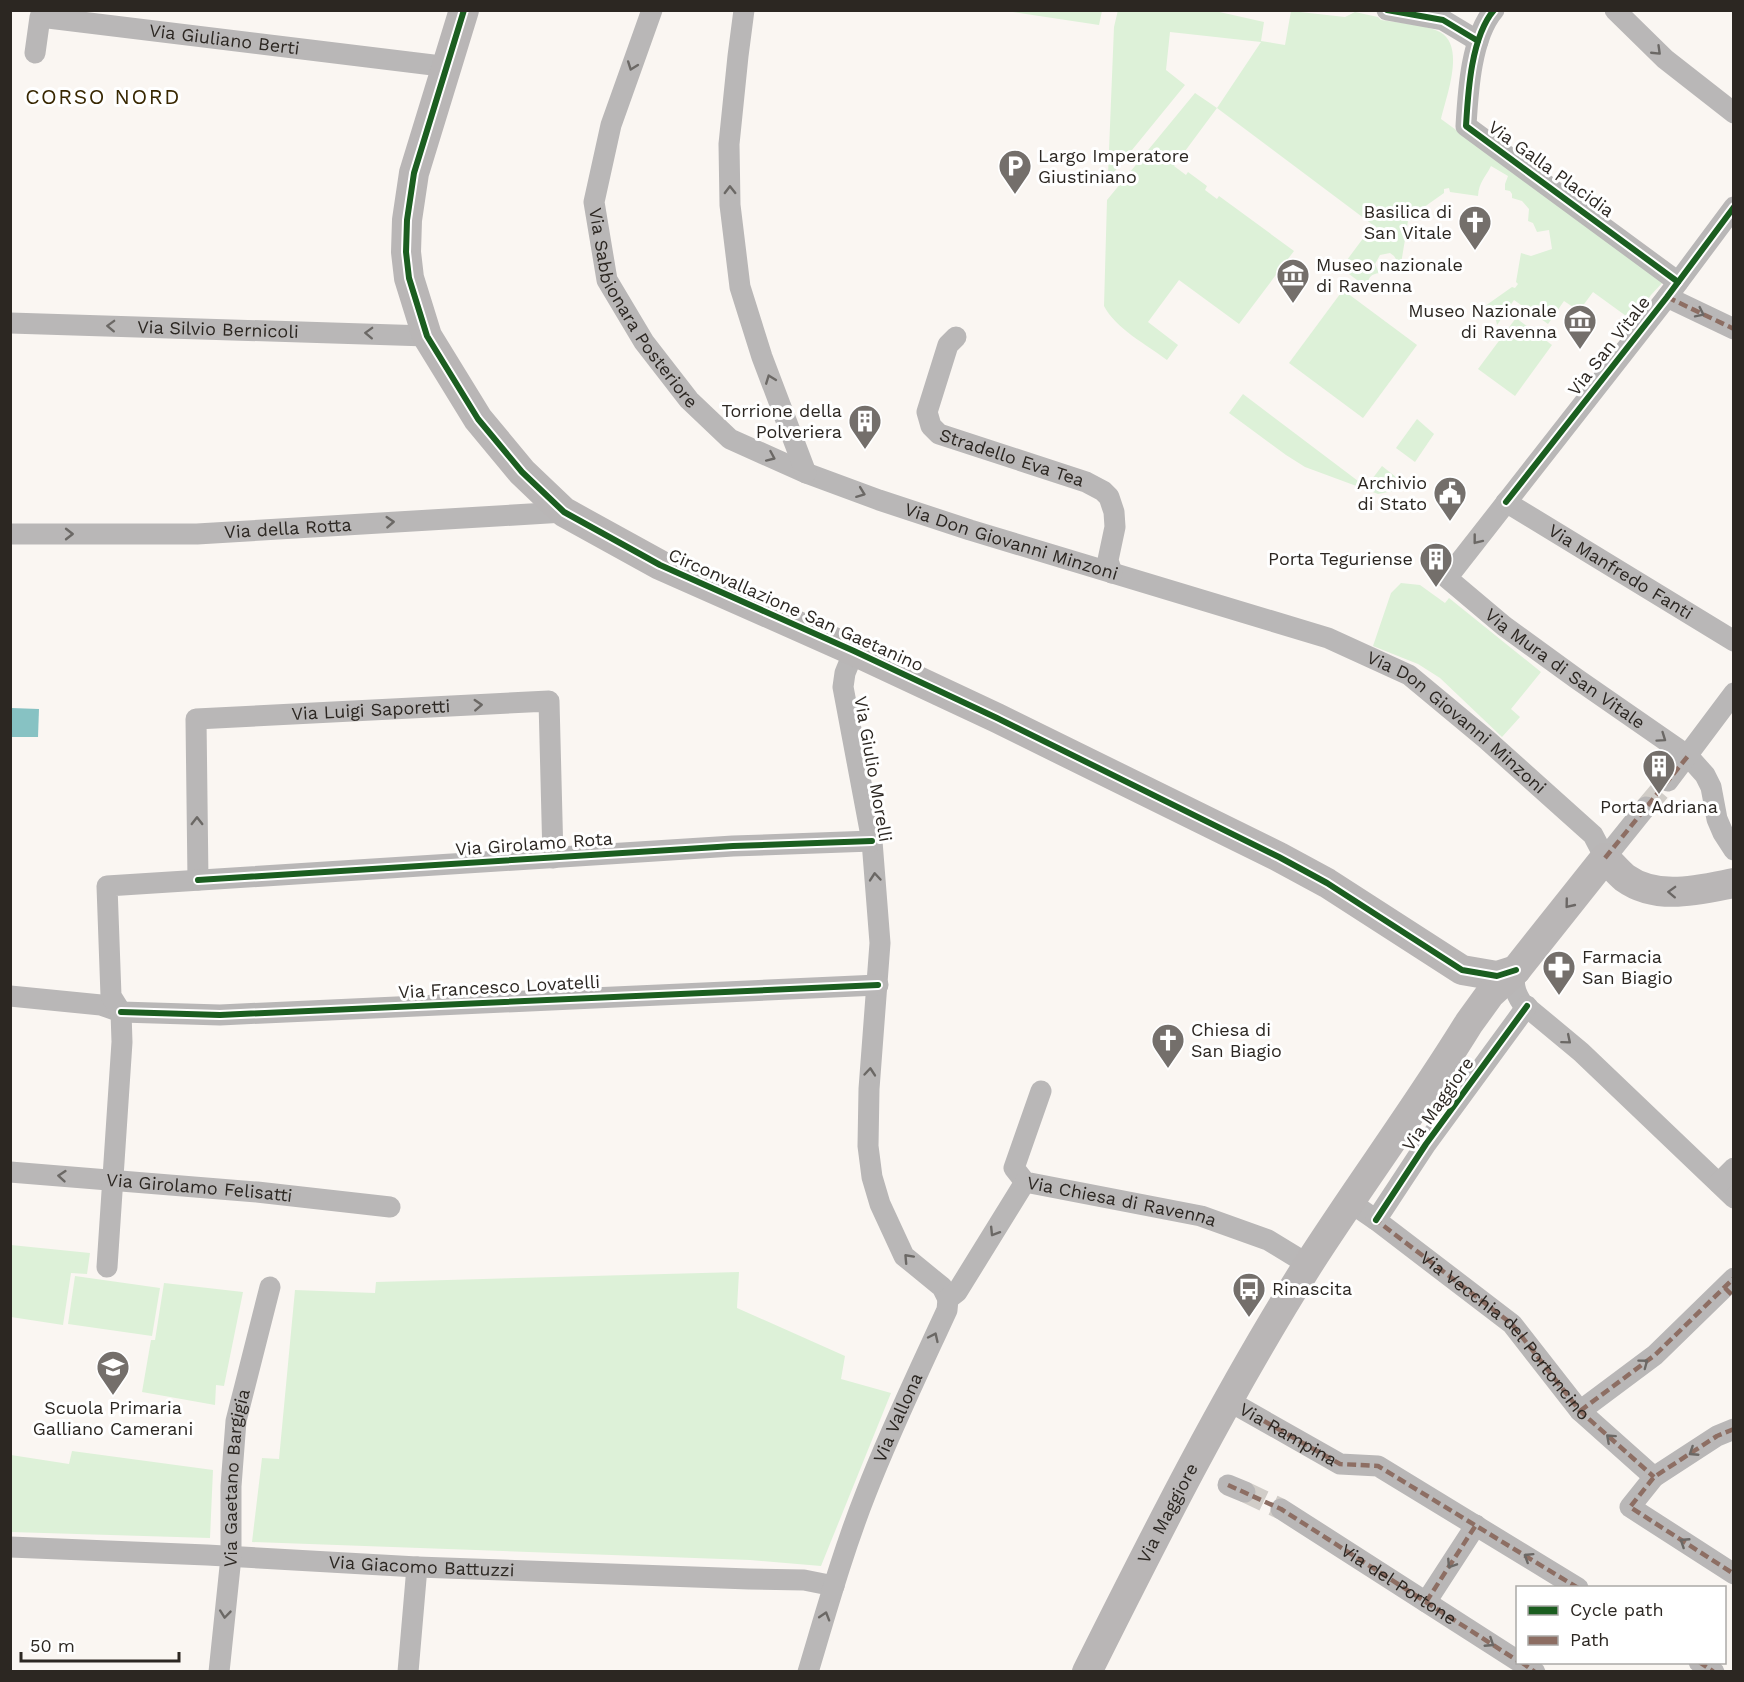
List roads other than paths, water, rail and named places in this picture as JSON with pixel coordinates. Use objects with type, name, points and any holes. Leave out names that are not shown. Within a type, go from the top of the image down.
[{"type":"street","name":"Circonvallazione San Gaetanino","points":[[464,10],[414,173],[406,220],[409,278],[427,336],[478,418],[522,472],[564,512],[660,565],[854,651],[1043,739],[1279,857],[1327,883],[1461,970],[1497,976],[1516,970]]},
{"type":"street","name":"Via Sabbionara Posteriore","points":[[652,10],[610,125],[594,202],[606,280],[644,342],[689,400],[730,439],[806,473]]},
{"type":"street","points":[[744,10],[729,144],[730,205],[740,287],[762,357],[806,473]]},
{"type":"street","points":[[1387,10],[1443,20],[1478,41],[1494,10]]},
{"type":"street","points":[[1615,10],[1665,59],[1734,113]]},
{"type":"street","name":"Via Giuliano Berti","points":[[35,53],[40,17],[433,65],[445,69]]},
{"type":"street","name":"Via Galla Placidia","points":[[1478,41],[1469,85],[1466,126],[1673,289]]},
{"type":"street","name":"Via San Vitale","points":[[1447,578],[1673,289],[1734,207]]},
{"type":"street","points":[[1673,289],[1734,329]]},
{"type":"street","name":"Via Silvio Bernicoli","points":[[10,323],[427,336]]},
{"type":"street","name":"Stradello Eva Tea","points":[[956,337],[948,345],[930,399],[927,412],[931,426],[939,434],[1086,483],[1103,491],[1109,497],[1114,512],[1115,527],[1108,560],[1112,573]]},
{"type":"street","name":"Via Don Giovanni Minzoni","points":[[806,473],[899,507],[1328,638],[1409,675],[1486,738],[1593,835],[1605,858]]},
{"type":"street","name":"Via Manfredo Fanti","points":[[1506,502],[1734,641]]},
{"type":"street","name":"Via della Rotta","points":[[10,534],[197,534],[564,512]]},
{"type":"street","name":"Via Mura di San Vitale","points":[[1447,578],[1513,633],[1688,756],[1705,775],[1711,787],[1717,819],[1734,850]]},
{"type":"street","name":"Via Giulio Morelli","points":[[854,651],[844,673],[843,687],[872,841],[880,943],[868,1089],[868,1146],[872,1177],[880,1204],[903,1256],[942,1287],[948,1299]]},
{"type":"street","points":[[1668,781],[1734,693]]},
{"type":"street","name":"Via Luigi Saporetti","points":[[198,880],[196,720],[208,719],[549,701],[553,858]]},
{"type":"street","points":[[1646,807],[1605,858],[1625,878],[1650,890],[1680,892],[1734,883]]},
{"type":"street","name":"Via Girolamo Rota","points":[[121,1012],[111,996],[106,886],[733,846],[872,841]]},
{"type":"street","name":"Via Maggiore","points":[[1087,1671],[1150,1547],[1255,1352],[1309,1265],[1490,994],[1516,970],[1605,858]]},
{"type":"street","points":[[1461,970],[1468,981],[1473,1006],[1469,1023]]},
{"type":"street","points":[[1516,970],[1513,982],[1516,993],[1524,1005],[1581,1052],[1729,1183]]},
{"type":"street","name":"Via Francesco Lovatelli","points":[[10,996],[101,1005],[121,1012],[220,1015],[878,985]]},
{"type":"street","points":[[1469,1023],[1492,1004],[1508,1000],[1524,1005]]},
{"type":"street","name":"Via Maggiore","points":[[1376,1220],[1524,1005]]},
{"type":"street","points":[[107,1267],[122,1042],[121,1012]]},
{"type":"street","name":"Via Chiesa di Ravenna","points":[[1041,1091],[1014,1168],[1025,1182],[1201,1216],[1268,1240],[1309,1265]]},
{"type":"street","name":"Via Girolamo Felisatti","points":[[10,1172],[257,1192],[390,1207]]},
{"type":"street","name":"Via Vallona","points":[[808,1671],[865,1496],[946,1310],[948,1299],[957,1292],[1025,1182]]},
{"type":"street","name":"Via Vecchia del Portoncino","points":[[1350,1202],[1512,1324],[1580,1411],[1654,1477]]},
{"type":"street","name":"Via Gaetano Bargigia","points":[[219,1671],[231,1557],[231,1486],[236,1421],[270,1287]]},
{"type":"street","points":[[1580,1411],[1655,1355],[1731,1288]]},
{"type":"street","name":"Via Rampina","points":[[1229,1401],[1340,1464],[1378,1466],[1576,1586]]},
{"type":"street","points":[[1734,1429],[1717,1436],[1654,1477],[1630,1507],[1734,1574]]},
{"type":"street","name":"Via del Portone","points":[[1281,1509],[1516,1659]]},
{"type":"street","points":[[1426,1602],[1476,1525]]},
{"type":"street","name":"Via Giacomo Battuzzi","points":[[10,1547],[417,1567],[804,1580],[834,1586]]},
{"type":"street","points":[[408,1671],[417,1567]]},
{"type":"water","points":[[11,708],[39,709],[38,737],[11,737]]},
{"type":"tunnel","points":[[1646,807],[1668,781]]},
{"type":"tunnel","points":[[1245,1492],[1281,1509]]},
{"type":"place","name":"Largo Imperatore Giustiniano","points":[[1015,195]]},
{"type":"place","name":"Basilica di San Vitale","points":[[1475,251]]},
{"type":"place","name":"Museo nazionale di Ravenna","points":[[1293,304]]},
{"type":"place","name":"Museo Nazionale di Ravenna","points":[[1580,350]]},
{"type":"place","name":"Torrione della Polveriera","points":[[865,450]]},
{"type":"place","name":"Archivio di Stato","points":[[1450,522]]},
{"type":"place","name":"Porta Teguriense","points":[[1436,588]]},
{"type":"place","name":"Porta Adriana","points":[[1659,795]]},
{"type":"place","name":"Farmacia San Biagio","points":[[1559,996]]},
{"type":"place","name":"Chiesa di San Biagio","points":[[1168,1069]]},
{"type":"place","name":"Rinascita","points":[[1249,1318]]},
{"type":"place","name":"Scuola Primaria Galliano Camerani","points":[[113,1396]]},
{"type":"district","name":"CORSO NORD","points":[[103,97]]}]
